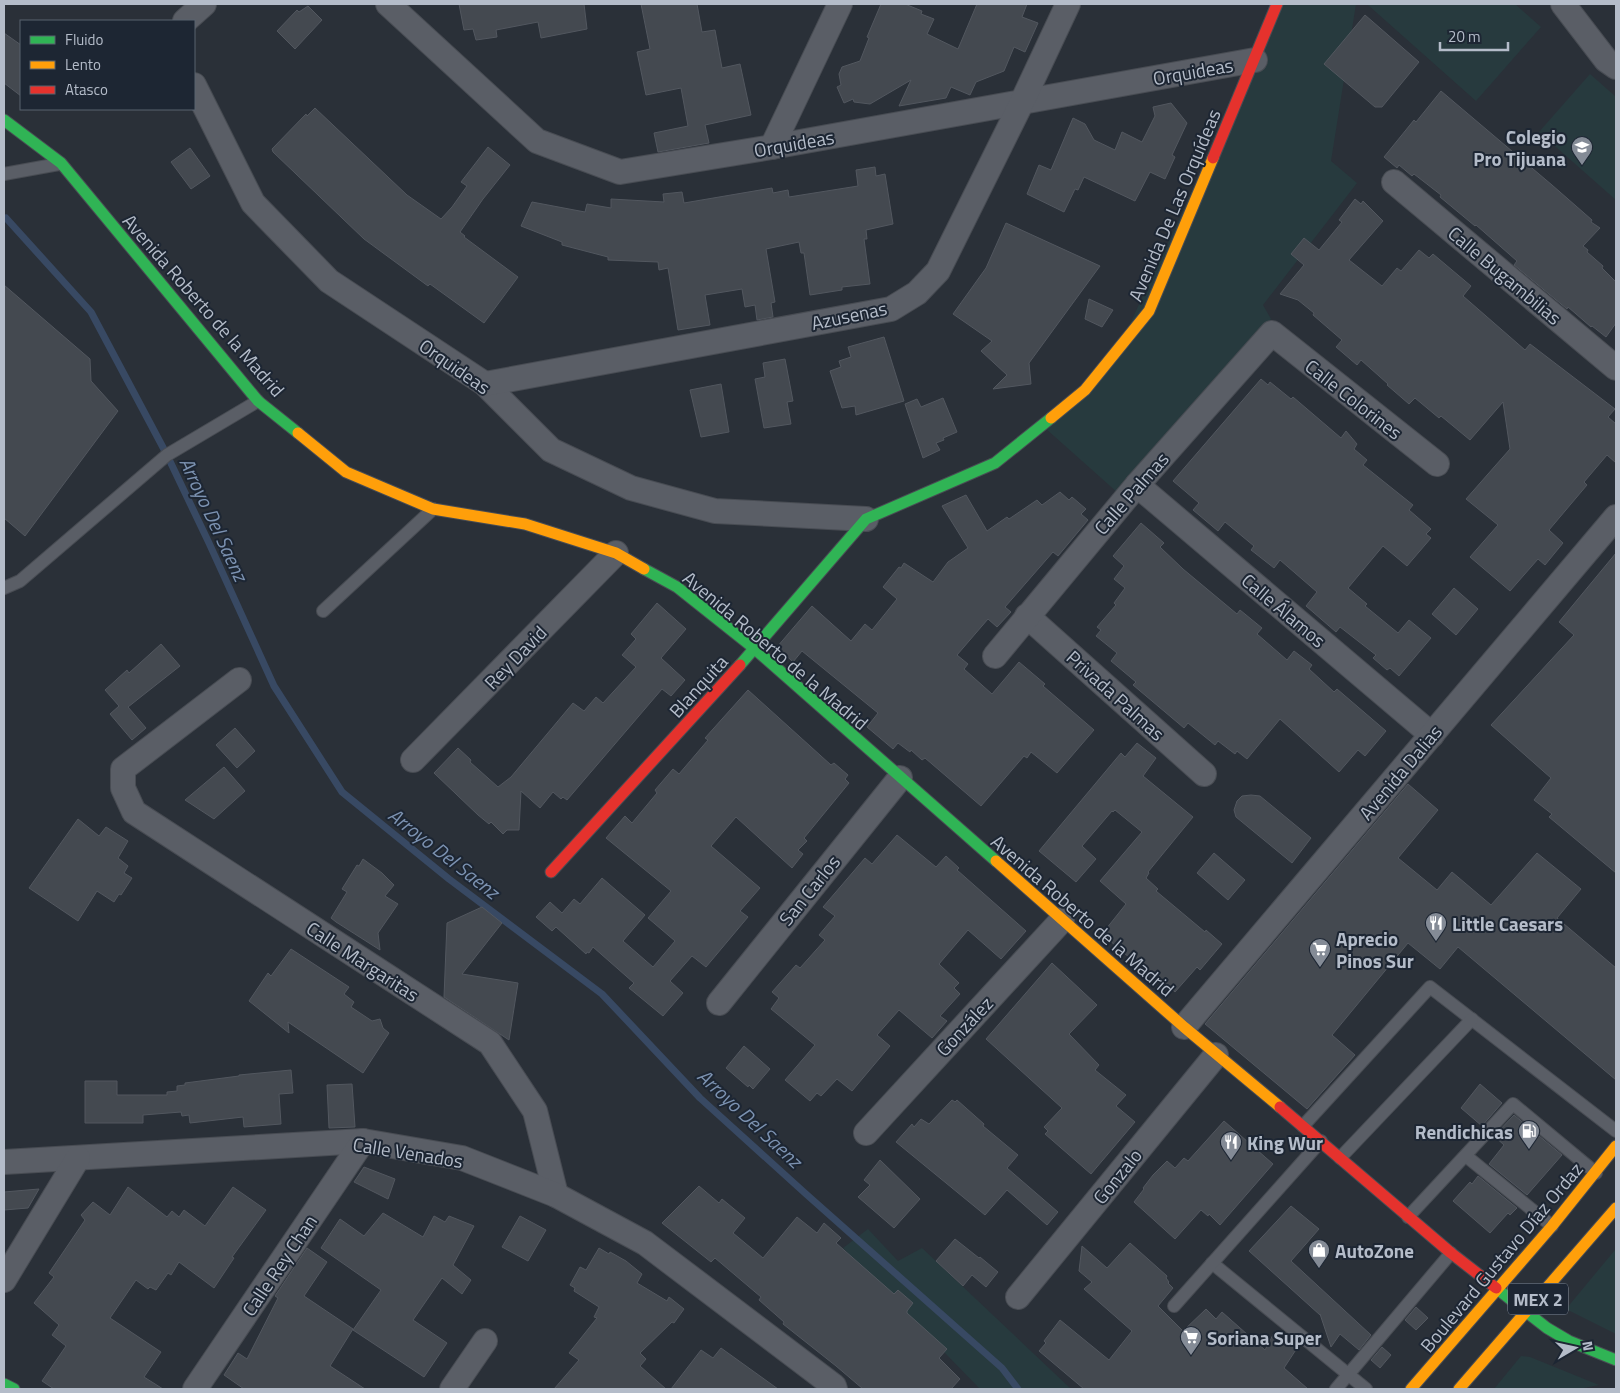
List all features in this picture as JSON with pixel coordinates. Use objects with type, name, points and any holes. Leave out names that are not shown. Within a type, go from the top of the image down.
[{"type":"main road","name":"Avenida De Las Orquídeas","points":[[866,519],[994,463],[1085,390],[1150,311],[1277,4]]},
{"type":"main road","name":"Avenida Roberto de la Madrid","points":[[4,120],[61,164],[258,401],[346,472],[433,509],[526,524],[616,553],[677,587],[755,649],[1216,1055],[1321,1141],[1451,1253],[1547,1328],[1564,1338],[1616,1360]]},
{"type":"main road","name":"Blanquita","points":[[551,872],[755,649],[866,519]]},
{"type":"main road","name":"Boulevard Gustavo Díaz Ordaz","points":[[1412,1389],[1552,1226],[1616,1146]]},
{"type":"main road","name":"MEX 2","points":[[1459,1389],[1616,1208]]},
{"type":"main road","points":[[4,1384],[14,1389]]},
{"type":"street","points":[[186,20],[204,4]]},
{"type":"street","name":"Orquideas","points":[[388,4],[537,141],[620,172],[772,148],[1255,60]]},
{"type":"street","points":[[772,148],[840,4]]},
{"type":"street","name":"Azusenas","points":[[485,384],[891,308],[917,293],[938,271],[1022,102],[1068,4]]},
{"type":"street","points":[[1563,4],[1606,60],[1616,67]]},
{"type":"street","name":"Orquideas","points":[[195,87],[252,203],[329,281],[485,384],[551,450],[631,488],[715,511],[866,519]]},
{"type":"street","name":"Calle Bugambilias","points":[[1394,182],[1616,368]]},
{"type":"street","name":"Calle Colorines","points":[[1272,333],[1437,464]]},
{"type":"street","name":"Calle Palmas","points":[[995,656],[1136,485],[1272,333]]},
{"type":"street","name":"Calle Álamos","points":[[1136,485],[1432,735]]},
{"type":"street","name":"Avenida Dalias","points":[[1184,1027],[1616,518]]},
{"type":"street","name":"Rey David","points":[[413,760],[616,553]]},
{"type":"street","name":"Privada Palmas","points":[[1027,616],[1204,774]]},
{"type":"street","name":"Calle Margaritas","points":[[239,680],[123,769],[123,788],[134,812],[490,1043],[535,1111],[556,1194]]},
{"type":"street","name":"San Carlos","points":[[719,1003],[900,778]]},
{"type":"street","name":"González","points":[[866,1132],[1062,920]]},
{"type":"street","name":"Gonzalo","points":[[1018,1297],[1216,1055]]},
{"type":"street","name":"Calle Venados","points":[[4,1162],[363,1141],[462,1158],[556,1194],[645,1243],[834,1386],[835,1389]]},
{"type":"street","name":"Calle Rey Chan","points":[[195,1389],[363,1141]]},
{"type":"street","points":[[4,1280],[78,1158]]},
{"type":"street","points":[[452,1389],[485,1341]]},
{"type":"lane","points":[[4,174],[61,164]]},
{"type":"lane","points":[[4,588],[20,581],[167,455],[258,401]]},
{"type":"lane","points":[[323,611],[433,509]]},
{"type":"lane","points":[[1303,1126],[1430,987],[1616,1131]]},
{"type":"lane","points":[[1340,1158],[1472,1019]]},
{"type":"lane","points":[[1408,1217],[1513,1104],[1596,1173]]},
{"type":"lane","points":[[1174,1306],[1321,1141]]},
{"type":"lane","points":[[1466,1156],[1552,1226]]},
{"type":"lane","points":[[1336,1389],[1451,1253]]},
{"type":"lane","points":[[1212,1263],[1366,1389]]},
{"type":"green space","points":[[1280,4],[1356,4],[1331,161],[1357,183],[1263,305],[1271,319],[1118,493],[1045,428],[1113,360]]},
{"type":"green space","points":[[1369,4],[1515,4],[1541,27],[1476,101]]},
{"type":"green space","points":[[1590,74],[1616,97],[1616,200],[1539,132]]},
{"type":"green space","points":[[868,1229],[898,1261],[922,1248],[1071,1389],[980,1389],[843,1248]]},
{"type":"green space","points":[[1615,1250],[1616,1256],[1616,1334],[1566,1309]]},
{"type":"green space","points":[[1521,1356],[1530,1357],[1599,1385],[1579,1389],[1494,1389]]},
{"type":"building","points":[[459,4],[584,4],[587,29],[541,38],[538,22],[496,30],[497,37],[476,40],[473,29],[464,30]]},
{"type":"building","points":[[641,4],[697,4],[702,32],[715,30],[722,68],[740,64],[751,115],[705,125],[709,143],[658,152],[654,133],[688,126],[681,88],[646,95],[637,52],[650,49]]},
{"type":"building","points":[[881,4],[905,4],[922,11],[921,14],[934,19],[927,34],[958,49],[977,4],[1027,4],[1022,17],[1038,23],[1025,52],[1014,47],[1004,71],[976,82],[970,95],[951,87],[946,98],[899,106],[911,80],[870,104],[854,102],[853,99],[844,103],[837,87],[841,85],[839,74],[842,67],[860,61],[869,38],[867,37]]},
{"type":"building","points":[[308,6],[322,20],[295,49],[277,31],[297,10],[299,12]]},
{"type":"building","points":[[1365,15],[1419,62],[1382,107],[1375,107],[1324,64]]},
{"type":"building","points":[[4,33],[20,44],[20,95],[4,83]]},
{"type":"building","points":[[1441,91],[1600,228],[1583,246],[1616,282],[1616,323],[1606,337],[1568,307],[1567,309],[1514,265],[1517,261],[1440,197],[1441,195],[1414,174],[1412,176],[1399,165],[1397,168],[1384,157]]},
{"type":"building","points":[[1171,103],[1187,123],[1172,155],[1175,157],[1165,179],[1150,172],[1135,201],[1084,177],[1078,190],[1075,189],[1064,212],[1027,194],[1039,165],[1051,170],[1073,118],[1085,124],[1094,140],[1115,150],[1122,132],[1142,142],[1155,116],[1153,107]]},
{"type":"building","points":[[315,108],[407,195],[441,219],[467,186],[461,182],[488,147],[510,165],[460,232],[518,277],[484,323],[430,284],[428,286],[364,239],[273,152],[272,149],[306,114],[307,116]]},
{"type":"building","points":[[190,148],[210,176],[191,189],[171,162]]},
{"type":"building","points":[[875,167],[876,176],[885,174],[893,224],[866,230],[867,239],[864,239],[870,284],[842,287],[842,290],[810,295],[804,253],[801,253],[799,242],[766,249],[775,302],[771,303],[773,317],[757,320],[755,305],[745,307],[742,289],[705,295],[710,325],[678,330],[668,268],[659,270],[658,262],[608,260],[608,257],[562,245],[562,242],[521,226],[532,202],[585,212],[587,204],[611,208],[611,199],[664,202],[663,194],[682,192],[684,203],[772,188],[773,193],[788,190],[789,197],[858,186],[856,170]]},
{"type":"building","points":[[1355,199],[1361,204],[1363,201],[1383,221],[1349,260],[1382,286],[1397,268],[1401,271],[1419,250],[1429,258],[1433,254],[1471,286],[1463,296],[1525,350],[1530,344],[1615,409],[1608,417],[1616,424],[1616,463],[1607,455],[1584,482],[1587,485],[1549,530],[1563,543],[1545,565],[1538,559],[1510,591],[1470,557],[1498,525],[1466,499],[1510,449],[1503,402],[1470,440],[1415,398],[1409,404],[1361,360],[1357,365],[1336,347],[1342,340],[1313,315],[1314,313],[1298,300],[1280,294],[1304,265],[1291,254],[1304,238],[1319,250],[1342,222],[1339,220]]},
{"type":"building","points":[[1006,223],[1100,266],[1029,363],[1031,384],[993,389],[1007,375],[981,351],[992,341],[953,314],[986,268]]},
{"type":"building","points":[[4,285],[90,359],[91,381],[118,411],[25,536],[4,518]]},
{"type":"building","points":[[1089,299],[1113,310],[1102,327],[1085,319]]},
{"type":"building","points":[[884,337],[904,401],[856,415],[855,406],[842,408],[830,371],[841,367],[839,361],[851,357],[848,347]]},
{"type":"building","points":[[785,359],[793,401],[787,402],[791,424],[764,428],[755,379],[765,377],[763,363]]},
{"type":"building","points":[[1261,379],[1268,385],[1270,382],[1291,399],[1293,397],[1341,438],[1346,431],[1357,444],[1354,449],[1367,460],[1363,465],[1413,505],[1409,510],[1431,529],[1426,534],[1431,538],[1407,566],[1383,546],[1348,588],[1367,604],[1365,606],[1398,633],[1409,620],[1431,638],[1399,676],[1390,668],[1387,670],[1373,658],[1376,655],[1340,627],[1336,632],[1306,606],[1317,592],[1280,560],[1274,568],[1251,550],[1254,546],[1225,522],[1218,531],[1193,510],[1199,503],[1173,481]]},
{"type":"building","points":[[721,384],[729,432],[701,437],[690,390]]},
{"type":"building","points":[[943,398],[957,432],[936,443],[940,450],[923,458],[905,404],[917,399],[921,407]]},
{"type":"building","points":[[1060,492],[1069,500],[1072,497],[1086,509],[1081,514],[1088,520],[1058,556],[1053,552],[1005,607],[1011,612],[997,627],[988,619],[957,655],[968,664],[964,669],[992,694],[1019,662],[1045,684],[1043,686],[1094,730],[1057,773],[1031,752],[1027,758],[1024,756],[981,806],[925,758],[922,760],[911,750],[910,752],[898,743],[893,749],[867,727],[878,713],[802,651],[793,662],[777,647],[812,606],[851,641],[865,624],[872,630],[897,599],[883,587],[904,563],[933,582],[948,562],[968,548],[942,506],[966,495],[987,531],[1037,500],[1042,505]]},
{"type":"building","points":[[1141,523],[1164,543],[1160,547],[1183,569],[1237,614],[1240,610],[1262,628],[1257,634],[1287,660],[1294,651],[1312,665],[1309,669],[1334,692],[1337,689],[1386,731],[1365,756],[1358,750],[1339,772],[1280,719],[1247,759],[1237,751],[1235,754],[1218,741],[1215,745],[1188,723],[1184,728],[1133,685],[1136,682],[1111,661],[1117,653],[1096,636],[1101,630],[1097,627],[1116,605],[1114,603],[1125,588],[1114,579],[1124,566],[1113,556]]},
{"type":"building","points":[[1616,553],[1616,873],[1549,817],[1552,814],[1534,800],[1551,778],[1491,725],[1574,635],[1559,622]]},
{"type":"building","points":[[1454,588],[1478,609],[1456,635],[1432,614]]},
{"type":"building","points":[[657,603],[686,629],[661,658],[685,680],[671,696],[662,689],[567,800],[563,797],[561,799],[553,792],[540,808],[521,791],[519,830],[507,830],[503,834],[491,822],[489,824],[478,815],[434,773],[458,748],[471,760],[470,762],[498,787],[511,777],[573,703],[584,711],[596,697],[603,703],[636,667],[622,655],[636,639],[631,634]]},
{"type":"building","points":[[161,644],[180,666],[128,707],[146,728],[132,740],[110,714],[119,706],[105,690],[127,670],[129,673]]},
{"type":"building","points":[[748,690],[831,765],[834,763],[848,775],[845,779],[849,783],[804,838],[807,841],[798,850],[803,854],[792,868],[736,817],[711,846],[760,888],[740,911],[748,917],[706,967],[692,956],[670,981],[683,993],[663,1016],[629,988],[634,983],[593,947],[586,954],[556,927],[552,931],[536,917],[550,902],[562,913],[574,899],[580,904],[602,878],[645,915],[623,941],[653,967],[675,941],[648,918],[671,891],[606,838],[625,816],[632,823],[657,793],[655,790],[673,769],[679,774],[708,740],[705,738]]},
{"type":"building","points":[[235,728],[255,751],[237,768],[216,745]]},
{"type":"building","points":[[1137,743],[1156,758],[1143,776],[1193,817],[1148,872],[1146,878],[1158,889],[1156,891],[1222,944],[1200,970],[1197,967],[1175,992],[1162,980],[1159,983],[1102,934],[1126,904],[1100,881],[1142,832],[1115,810],[1112,811],[1082,846],[1096,859],[1076,882],[1039,851],[1121,753],[1125,757]]},
{"type":"building","points":[[224,767],[245,791],[214,819],[185,800]]},
{"type":"building","points":[[1408,784],[1438,810],[1398,858],[1437,890],[1452,872],[1491,905],[1537,853],[1581,889],[1557,918],[1616,968],[1616,1080],[1458,947],[1440,969],[1408,943],[1332,1035],[1355,1055],[1307,1109],[1205,1024]]},
{"type":"building","points":[[1242,796],[1260,796],[1311,838],[1292,863],[1236,817],[1234,810],[1237,801]]},
{"type":"building","points":[[78,819],[99,836],[106,827],[128,841],[118,858],[128,866],[124,873],[132,878],[114,902],[97,891],[78,921],[29,888]]},
{"type":"building","points":[[897,835],[936,867],[946,856],[959,868],[957,870],[1026,931],[1001,959],[968,930],[939,964],[959,983],[954,988],[960,994],[940,1016],[947,1021],[932,1038],[899,1010],[877,1035],[890,1046],[852,1091],[837,1079],[821,1096],[817,1093],[810,1101],[785,1080],[815,1045],[771,1009],[779,998],[772,992],[796,965],[800,968],[825,940],[819,935],[835,916],[823,907],[865,858],[872,864]]},
{"type":"building","points":[[1214,853],[1245,880],[1228,900],[1197,873]]},
{"type":"building","points":[[363,859],[394,885],[385,896],[398,904],[378,933],[380,950],[331,918],[347,892],[342,889]]},
{"type":"building","points":[[482,907],[502,923],[462,974],[518,983],[509,1040],[444,997],[447,923]]},
{"type":"building","points":[[291,949],[349,987],[344,994],[354,1002],[351,1007],[372,1021],[380,1019],[383,1028],[389,1033],[363,1073],[288,1022],[289,1033],[249,1001],[268,973],[271,976]]},
{"type":"building","points":[[1052,963],[1097,1005],[1069,1034],[1099,1065],[1095,1070],[1126,1095],[1116,1106],[1135,1122],[1091,1174],[1045,1134],[1048,1131],[1044,1127],[1062,1108],[986,1039]]},
{"type":"building","points":[[744,1046],[770,1069],[753,1089],[726,1068]]},
{"type":"building","points":[[291,1070],[293,1093],[279,1094],[281,1124],[244,1127],[243,1117],[190,1123],[189,1115],[182,1116],[181,1112],[143,1115],[143,1123],[85,1123],[85,1081],[117,1081],[117,1095],[167,1095],[167,1092],[177,1091],[177,1086],[185,1085],[185,1083]]},
{"type":"building","points":[[352,1084],[355,1127],[329,1128],[327,1085]]},
{"type":"building","points":[[1480,1084],[1502,1103],[1482,1126],[1461,1108]]},
{"type":"building","points":[[952,1100],[955,1102],[957,1100],[984,1124],[983,1126],[1018,1155],[1007,1168],[1058,1212],[1047,1225],[1007,1190],[985,1215],[896,1142],[912,1124],[914,1127],[921,1119],[929,1124]]},
{"type":"building","points":[[1514,1115],[1562,1155],[1527,1195],[1489,1164],[1504,1145],[1494,1136]]},
{"type":"building","points":[[1224,1121],[1273,1164],[1220,1225],[1209,1214],[1208,1216],[1201,1210],[1175,1239],[1134,1202],[1153,1175],[1167,1161],[1175,1168],[1184,1158],[1188,1161]]},
{"type":"building","points":[[880,1160],[920,1199],[894,1228],[858,1197],[870,1185],[864,1180]]},
{"type":"building","points":[[364,1167],[395,1179],[388,1199],[354,1182]]},
{"type":"building","points":[[1478,1176],[1517,1208],[1510,1215],[1508,1213],[1490,1233],[1453,1201]]},
{"type":"building","points":[[699,1186],[719,1203],[722,1199],[745,1218],[733,1233],[763,1258],[797,1217],[817,1233],[824,1223],[841,1238],[836,1243],[894,1294],[898,1290],[913,1303],[907,1313],[947,1349],[939,1358],[960,1379],[951,1389],[863,1389],[783,1324],[784,1322],[759,1300],[761,1297],[715,1258],[711,1262],[662,1223]]},
{"type":"building","points":[[128,1187],[167,1217],[172,1211],[179,1217],[184,1210],[205,1226],[233,1187],[266,1210],[232,1257],[234,1258],[214,1288],[179,1262],[171,1275],[168,1273],[156,1290],[150,1287],[148,1289],[136,1280],[110,1318],[161,1352],[144,1377],[163,1389],[54,1389],[42,1381],[66,1346],[52,1335],[59,1325],[34,1303],[54,1277],[49,1273],[85,1220],[81,1215],[93,1202],[110,1215]]},
{"type":"building","points":[[39,1189],[28,1208],[4,1210],[4,1192]]},
{"type":"building","points":[[1291,1206],[1319,1229],[1291,1261],[1371,1335],[1359,1350],[1340,1334],[1331,1347],[1320,1314],[1249,1251]]},
{"type":"building","points":[[383,1213],[423,1237],[434,1216],[445,1222],[449,1216],[474,1226],[453,1265],[471,1280],[462,1294],[442,1278],[413,1320],[447,1343],[424,1377],[353,1330],[381,1290],[321,1248],[340,1219],[364,1236]]},
{"type":"building","points":[[520,1216],[546,1230],[528,1261],[502,1247]]},
{"type":"building","points":[[955,1239],[998,1272],[986,1287],[972,1275],[963,1286],[936,1261]]},
{"type":"building","points":[[1130,1243],[1167,1276],[1168,1283],[1173,1288],[1158,1306],[1183,1331],[1206,1309],[1216,1319],[1222,1312],[1265,1350],[1275,1331],[1299,1345],[1284,1368],[1308,1389],[1084,1389],[1039,1351],[1060,1320],[1109,1360],[1132,1331],[1084,1289],[1092,1282],[1079,1271],[1082,1246],[1107,1268]]},
{"type":"building","points":[[307,1248],[327,1262],[304,1296],[353,1329],[330,1366],[365,1389],[244,1389],[224,1375],[238,1353],[247,1359],[278,1298],[275,1296]]},
{"type":"building","points":[[599,1248],[626,1261],[642,1274],[637,1283],[667,1301],[669,1297],[684,1309],[674,1323],[672,1322],[640,1353],[646,1359],[640,1366],[666,1389],[554,1389],[579,1360],[569,1353],[597,1318],[594,1317],[599,1307],[574,1291],[575,1288],[570,1285],[580,1267],[586,1270]]},
{"type":"building","points":[[1416,1307],[1428,1318],[1416,1330],[1405,1320]]},
{"type":"building","points":[[1382,1347],[1391,1355],[1380,1368],[1371,1360]]},
{"type":"building","points":[[721,1348],[778,1389],[671,1389],[701,1350],[713,1358]]},
{"type":"waterway","name":"Arroyo Del Saenz","points":[[6,218],[91,312],[167,455],[274,686],[342,792],[449,879],[602,994],[700,1098],[1002,1368],[1018,1389]]},
{"type":"traffic: fast","points":[[4,120],[61,163],[258,401],[298,433]]},
{"type":"traffic: fast","points":[[740,665],[866,519],[995,463],[1051,418]]},
{"type":"traffic: fast","points":[[644,569],[677,587],[755,649],[996,861]]},
{"type":"traffic: fast","points":[[1496,1288],[1547,1328],[1569,1341],[1616,1360]]},
{"type":"traffic: fast","points":[[4,1384],[14,1389]]},
{"type":"traffic: slow","points":[[1051,418],[1085,390],[1149,311],[1213,158]]},
{"type":"traffic: slow","points":[[298,433],[346,472],[433,509],[525,524],[616,553],[644,569]]},
{"type":"traffic: slow","points":[[996,861],[1184,1027],[1280,1107]]},
{"type":"traffic: slow","points":[[1411,1389],[1552,1226],[1616,1146]]},
{"type":"traffic: slow","points":[[1459,1389],[1616,1208]]},
{"type":"traffic: jam","points":[[1213,158],[1277,4]]},
{"type":"traffic: jam","points":[[551,872],[740,665]]},
{"type":"traffic: jam","points":[[1280,1107],[1451,1253],[1496,1288]]},
{"type":"place","name":"Colegio Pro Tijuana","points":[[1582,166]]},
{"type":"place","name":"Little Caesars","points":[[1436,942]]},
{"type":"place","name":"Aprecio Pinos Sur","points":[[1320,968]]},
{"type":"place","name":"Rendichicas","points":[[1529,1150]]},
{"type":"place","name":"King Wur","points":[[1231,1161]]},
{"type":"place","name":"AutoZone","points":[[1319,1269]]},
{"type":"place","name":"Soriana Super","points":[[1191,1356]]}]
